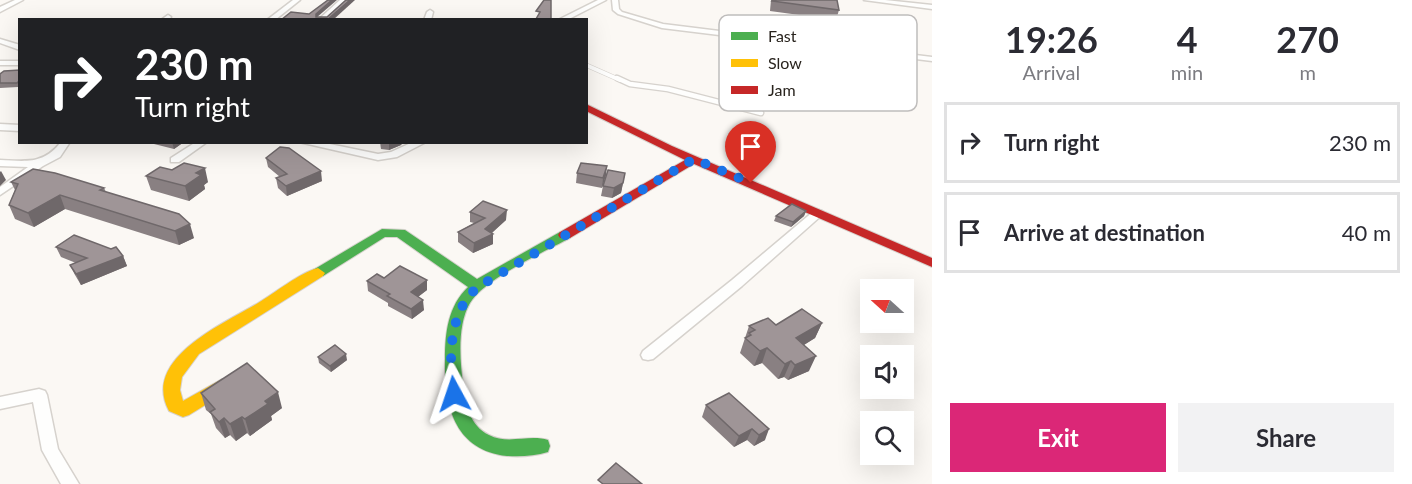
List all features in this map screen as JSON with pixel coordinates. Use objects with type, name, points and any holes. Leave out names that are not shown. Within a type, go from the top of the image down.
[{"type":"street","points":[[1,10],[20,0]]},
{"type":"street","points":[[273,18],[297,0]]},
{"type":"street","points":[[323,18],[344,0]]},
{"type":"street","points":[[565,18],[603,0]]},
{"type":"street","points":[[615,0],[616,10],[620,13],[662,26],[719,33]]},
{"type":"street","points":[[867,0],[932,7]]},
{"type":"street","points":[[0,42],[18,47]]},
{"type":"street","points":[[917,57],[932,59]]},
{"type":"street","points":[[0,63],[18,63]]},
{"type":"street","points":[[588,108],[694,159],[932,263]]},
{"type":"street","points":[[0,127],[18,128]]},
{"type":"street","points":[[0,192],[39,164],[56,155],[64,144]]},
{"type":"street","points":[[175,160],[200,144]]},
{"type":"street","points":[[313,144],[378,157],[393,155],[418,144]]},
{"type":"street","points":[[541,446],[520,453],[500,450],[480,440],[468,429],[458,414],[451,374],[455,325],[466,298],[478,287],[694,159]]},
{"type":"street","points":[[0,164],[39,164]]},
{"type":"street","points":[[648,355],[737,284],[818,213]]},
{"type":"street","points":[[232,379],[183,410],[175,406],[172,399],[173,375],[180,362],[193,350],[382,233],[400,233],[478,287]]},
{"type":"street","points":[[0,403],[39,395],[50,450],[70,484]]},
{"type":"lane","points":[[588,66],[630,84],[668,89],[719,102]]},
{"type":"lane","points":[[753,111],[761,113]]},
{"type":"building","points":[[328,0],[332,0],[316,14],[316,17],[327,17],[346,0],[350,0],[329,18],[284,18],[291,12],[309,14]]},
{"type":"building","points":[[544,0],[551,0],[551,18],[537,18],[540,12],[536,11]]},
{"type":"building","points":[[837,0],[839,10],[772,1]]},
{"type":"building","points":[[18,70],[18,82],[0,83],[0,74],[4,71]]},
{"type":"building","points":[[752,131],[768,144],[742,145],[730,134]]},
{"type":"building","points":[[280,147],[289,148],[321,171],[286,186],[276,178],[287,174],[266,158]]},
{"type":"building","points":[[184,163],[205,168],[196,173],[201,175],[185,186],[146,176],[160,167],[172,170]]},
{"type":"building","points":[[581,163],[607,166],[603,178],[577,173]]},
{"type":"building","points":[[33,169],[55,173],[104,188],[100,190],[179,214],[190,224],[175,231],[60,195],[28,213],[9,205],[18,184],[11,182]]},
{"type":"building","points":[[608,170],[625,173],[623,183],[614,188],[603,186]]},
{"type":"building","points":[[483,201],[507,210],[485,229],[493,234],[474,243],[458,232],[485,218],[470,212]]},
{"type":"building","points":[[792,204],[806,211],[793,222],[776,216]]},
{"type":"building","points":[[74,235],[111,249],[116,247],[123,256],[76,274],[70,265],[87,258],[56,247]]},
{"type":"building","points":[[400,266],[427,280],[411,292],[423,300],[411,309],[387,296],[390,294],[367,281],[377,274],[384,278]]},
{"type":"building","points":[[802,309],[822,323],[796,338],[816,356],[795,365],[791,361],[785,364],[767,348],[760,351],[745,338],[755,330],[749,326],[768,318],[776,325]]},
{"type":"building","points":[[335,345],[346,354],[330,366],[318,357]]},
{"type":"building","points":[[247,363],[278,392],[265,401],[268,404],[245,419],[242,417],[230,424],[224,418],[219,422],[210,412],[215,409],[201,393]]},
{"type":"building","points":[[729,393],[769,429],[759,435],[752,429],[739,436],[706,405]]},
{"type":"building","points":[[616,463],[642,484],[603,484],[598,480]]},
{"type":"traffic: fast","points":[[318,273],[382,233],[400,233],[478,287]]},
{"type":"traffic: fast","points":[[541,446],[516,449],[496,447],[480,440],[469,429],[460,414],[455,396],[453,375],[455,330],[460,308],[468,295],[476,288],[499,272],[565,235]]},
{"type":"traffic: slow","points":[[222,386],[183,410],[175,406],[171,390],[174,375],[193,350],[318,273]]},
{"type":"traffic: jam","points":[[588,108],[668,148],[932,263]]},
{"type":"traffic: jam","points":[[565,235],[694,159]]},
{"type":"route","points":[[454,394],[451,374],[455,325],[466,298],[478,287],[694,159],[751,183]]}]
